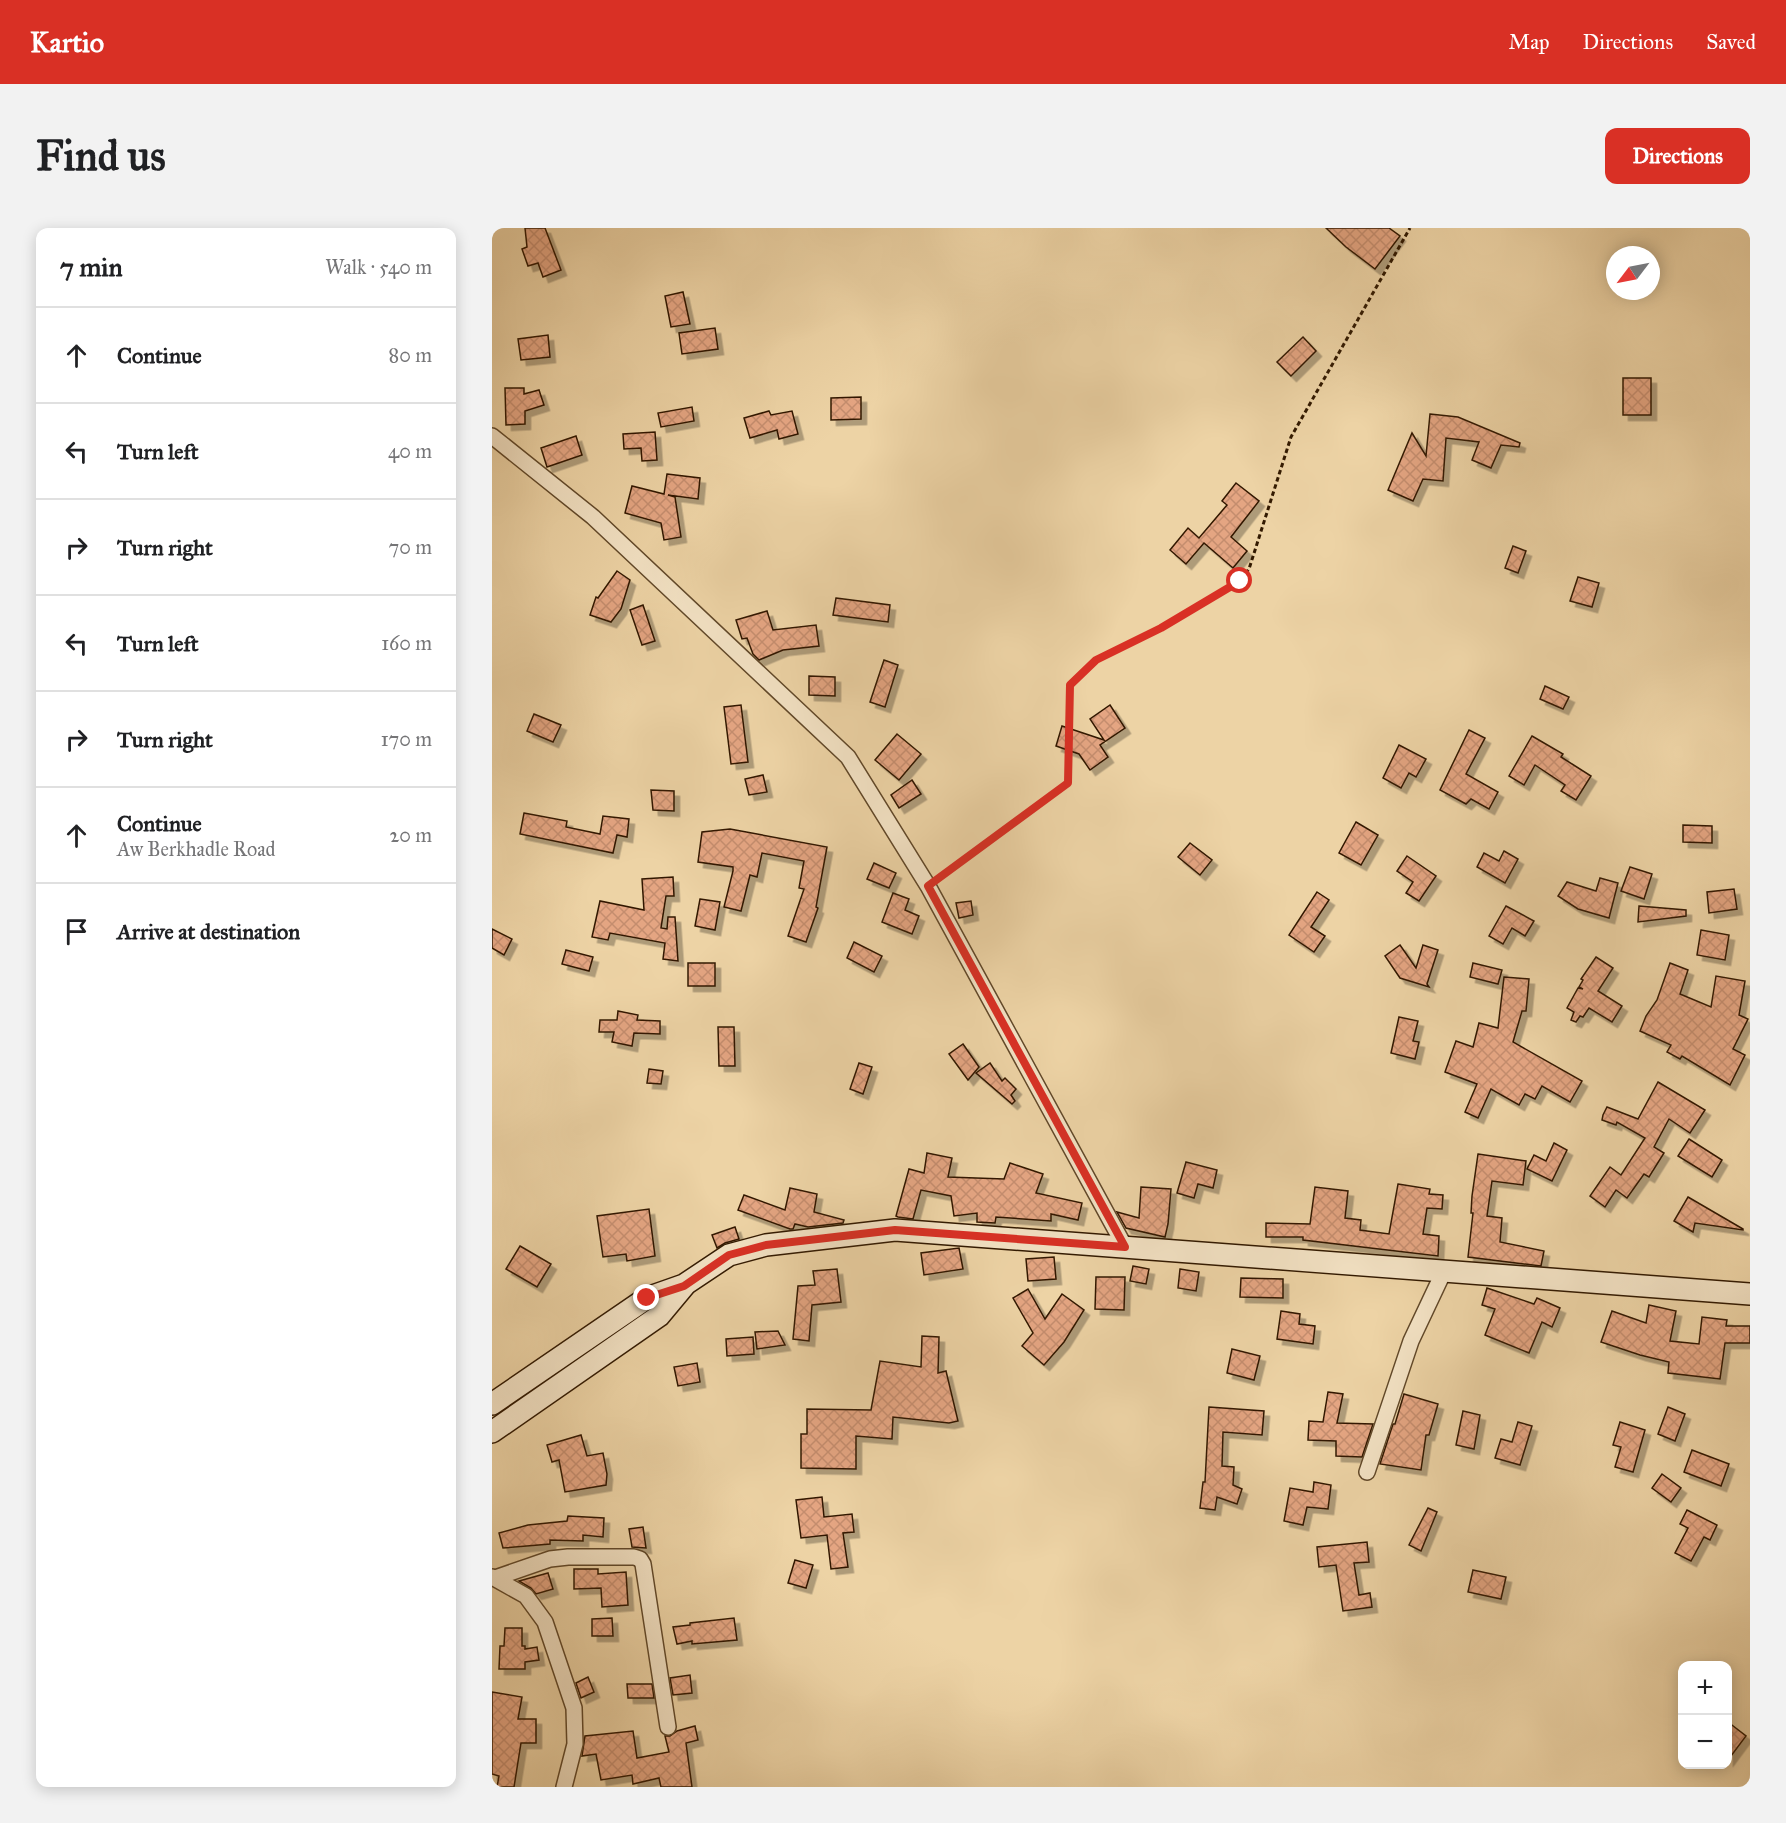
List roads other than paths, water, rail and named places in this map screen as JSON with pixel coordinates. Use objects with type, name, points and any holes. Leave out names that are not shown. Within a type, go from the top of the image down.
[{"type":"main road","points":[[492,1432],[659,1316],[684,1286],[729,1255],[766,1245],[895,1230],[1750,1294]]},
{"type":"main road","points":[[492,1404],[647,1298],[684,1286]]},
{"type":"street","points":[[492,436],[593,517],[848,757],[928,886],[1125,1247]]},
{"type":"street","points":[[1367,1472],[1411,1341],[1444,1271]]},
{"type":"street","points":[[493,1577],[550,1559],[568,1557],[634,1557],[640,1559],[643,1564],[668,1727]]},
{"type":"street","points":[[493,1577],[526,1596],[545,1622],[574,1708],[575,1744],[564,1787]]}]
